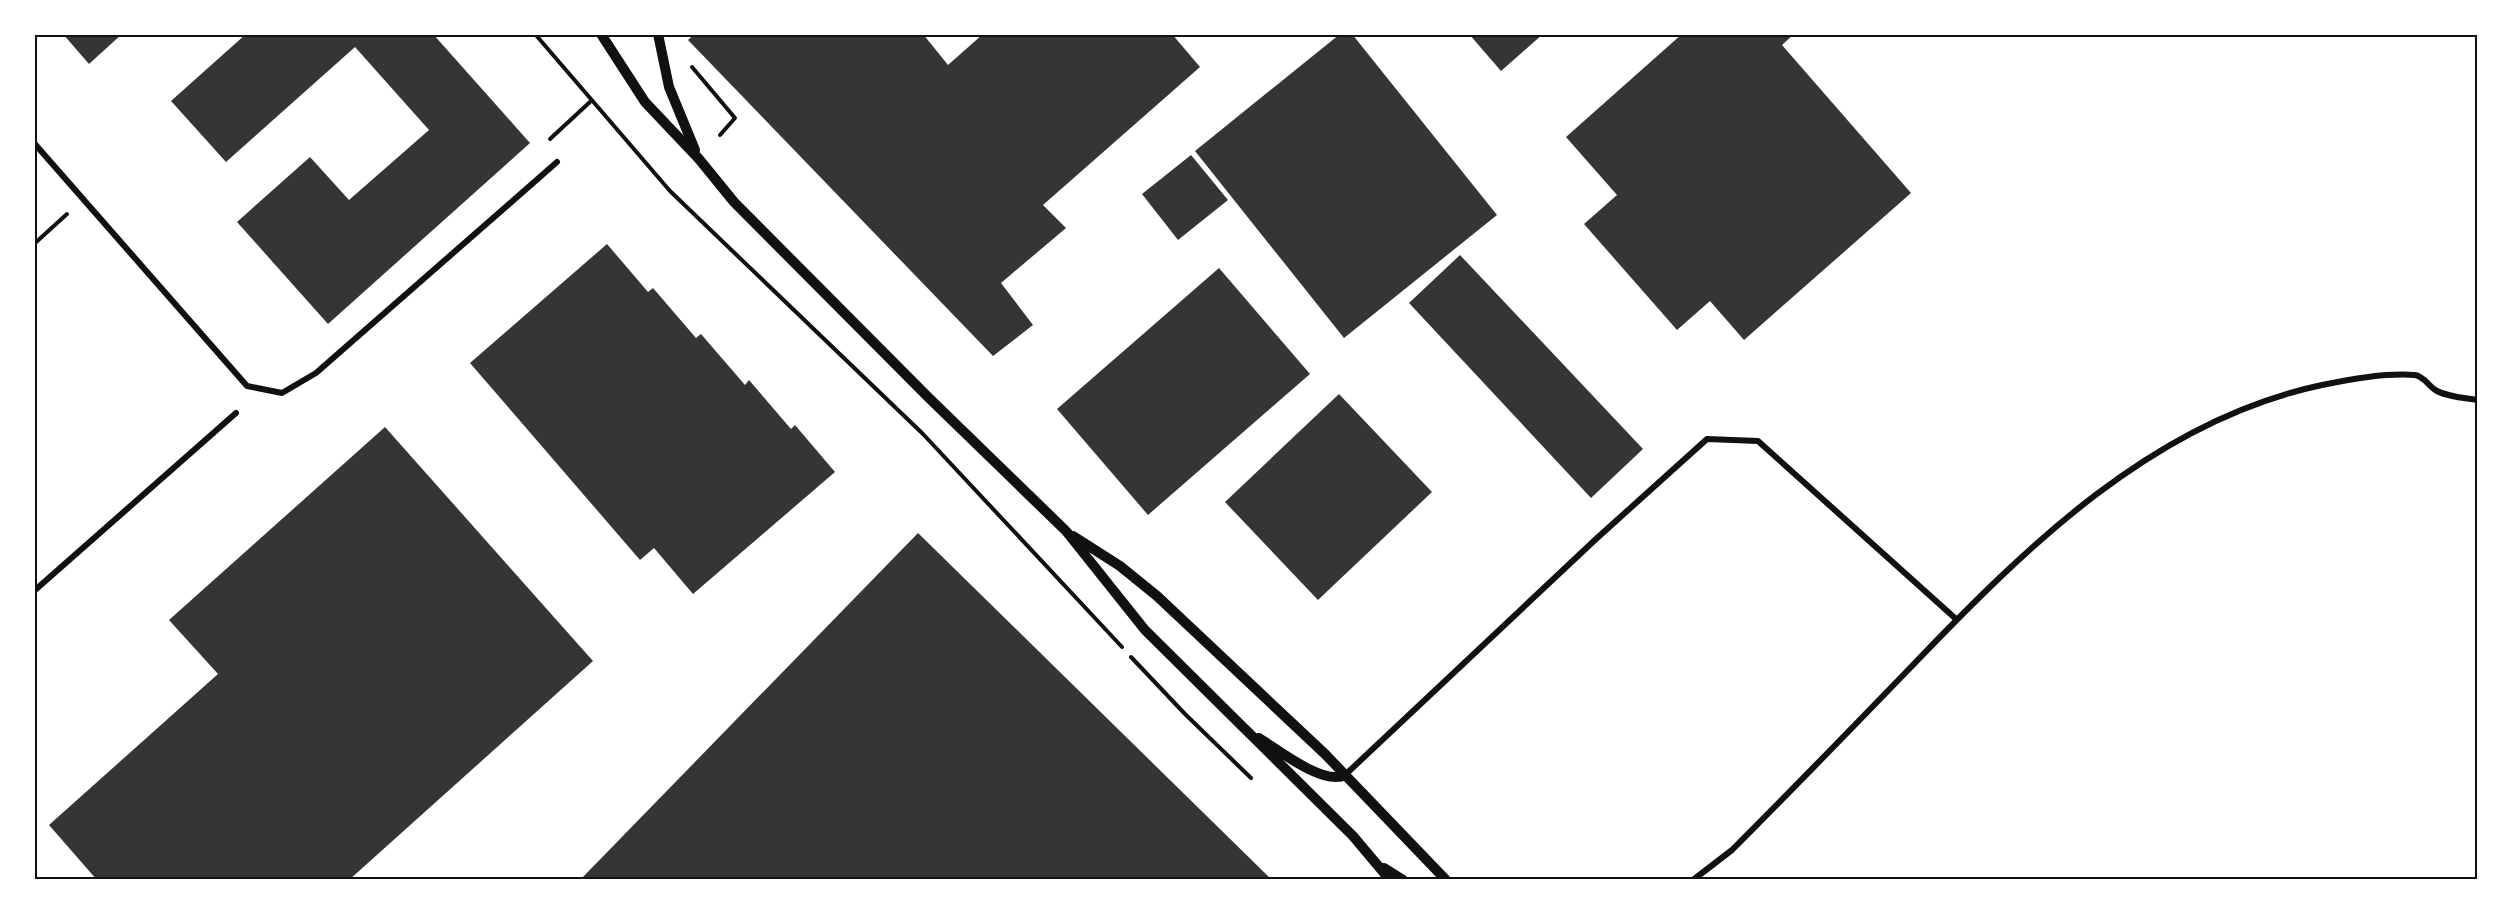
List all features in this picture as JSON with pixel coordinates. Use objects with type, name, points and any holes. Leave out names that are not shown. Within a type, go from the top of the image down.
[{"type":"street","points":[[601,34],[645,102],[699,159],[742,210],[1066,531],[1145,630],[1353,836],[1390,879]]},
{"type":"street","points":[[658,34],[663,67],[669,87],[699,159]]},
{"type":"street","points":[[34,143],[247,386],[282,393],[316,373],[557,162]]},
{"type":"street","points":[[1694,879],[1732,850],[1956,619],[2030,550],[2132,468],[2186,435],[2233,412],[2283,394],[2341,381],[2395,375],[2419,376],[2437,392],[2478,400]]},
{"type":"street","points":[[34,591],[236,413]]},
{"type":"street","points":[[1241,727],[1311,770],[1334,778],[1345,775],[1596,539],[1707,439],[1758,441],[1956,619]]},
{"type":"street","points":[[1066,531],[1120,566],[1157,596],[1345,775],[1446,879]]},
{"type":"street","points":[[1377,863],[1403,879]]},
{"type":"path","points":[[535,34],[670,191],[922,434],[1185,714],[1251,778]]},
{"type":"path","points":[[690,64],[735,118],[720,135]]},
{"type":"path","points":[[548,141],[591,101]]},
{"type":"path","points":[[34,244],[83,200]]},
{"type":"building","points":[[63,34],[122,34],[89,64]]},
{"type":"building","points":[[246,34],[433,34],[530,143],[328,324],[237,222],[310,157],[349,200],[429,130],[355,47],[226,162],[171,101]]},
{"type":"building","points":[[694,34],[923,34],[948,65],[983,34],[1172,34],[1200,67],[1043,205],[1066,228],[1001,283],[1033,325],[993,356],[688,40]]},
{"type":"building","points":[[1340,34],[1352,34],[1497,215],[1344,338],[1195,151]]},
{"type":"building","points":[[1469,34],[1543,34],[1501,71]]},
{"type":"building","points":[[1682,34],[1794,34],[1782,45],[1911,193],[1744,340],[1710,301],[1677,330],[1584,224],[1617,195],[1566,137]]},
{"type":"building","points":[[1191,155],[1228,200],[1178,240],[1142,194]]},
{"type":"building","points":[[607,244],[648,292],[653,288],[696,338],[701,334],[745,385],[749,380],[791,429],[795,425],[835,472],[693,594],[654,548],[640,560],[470,363]]},
{"type":"building","points":[[1460,255],[1643,449],[1591,498],[1409,303]]},
{"type":"building","points":[[1219,268],[1310,374],[1148,515],[1057,409]]},
{"type":"building","points":[[1339,394],[1432,492],[1318,600],[1225,502]]},
{"type":"building","points":[[385,427],[593,661],[349,880],[97,880],[49,825],[218,674],[169,620]]},
{"type":"building","points":[[918,533],[1272,880],[580,880]]}]
